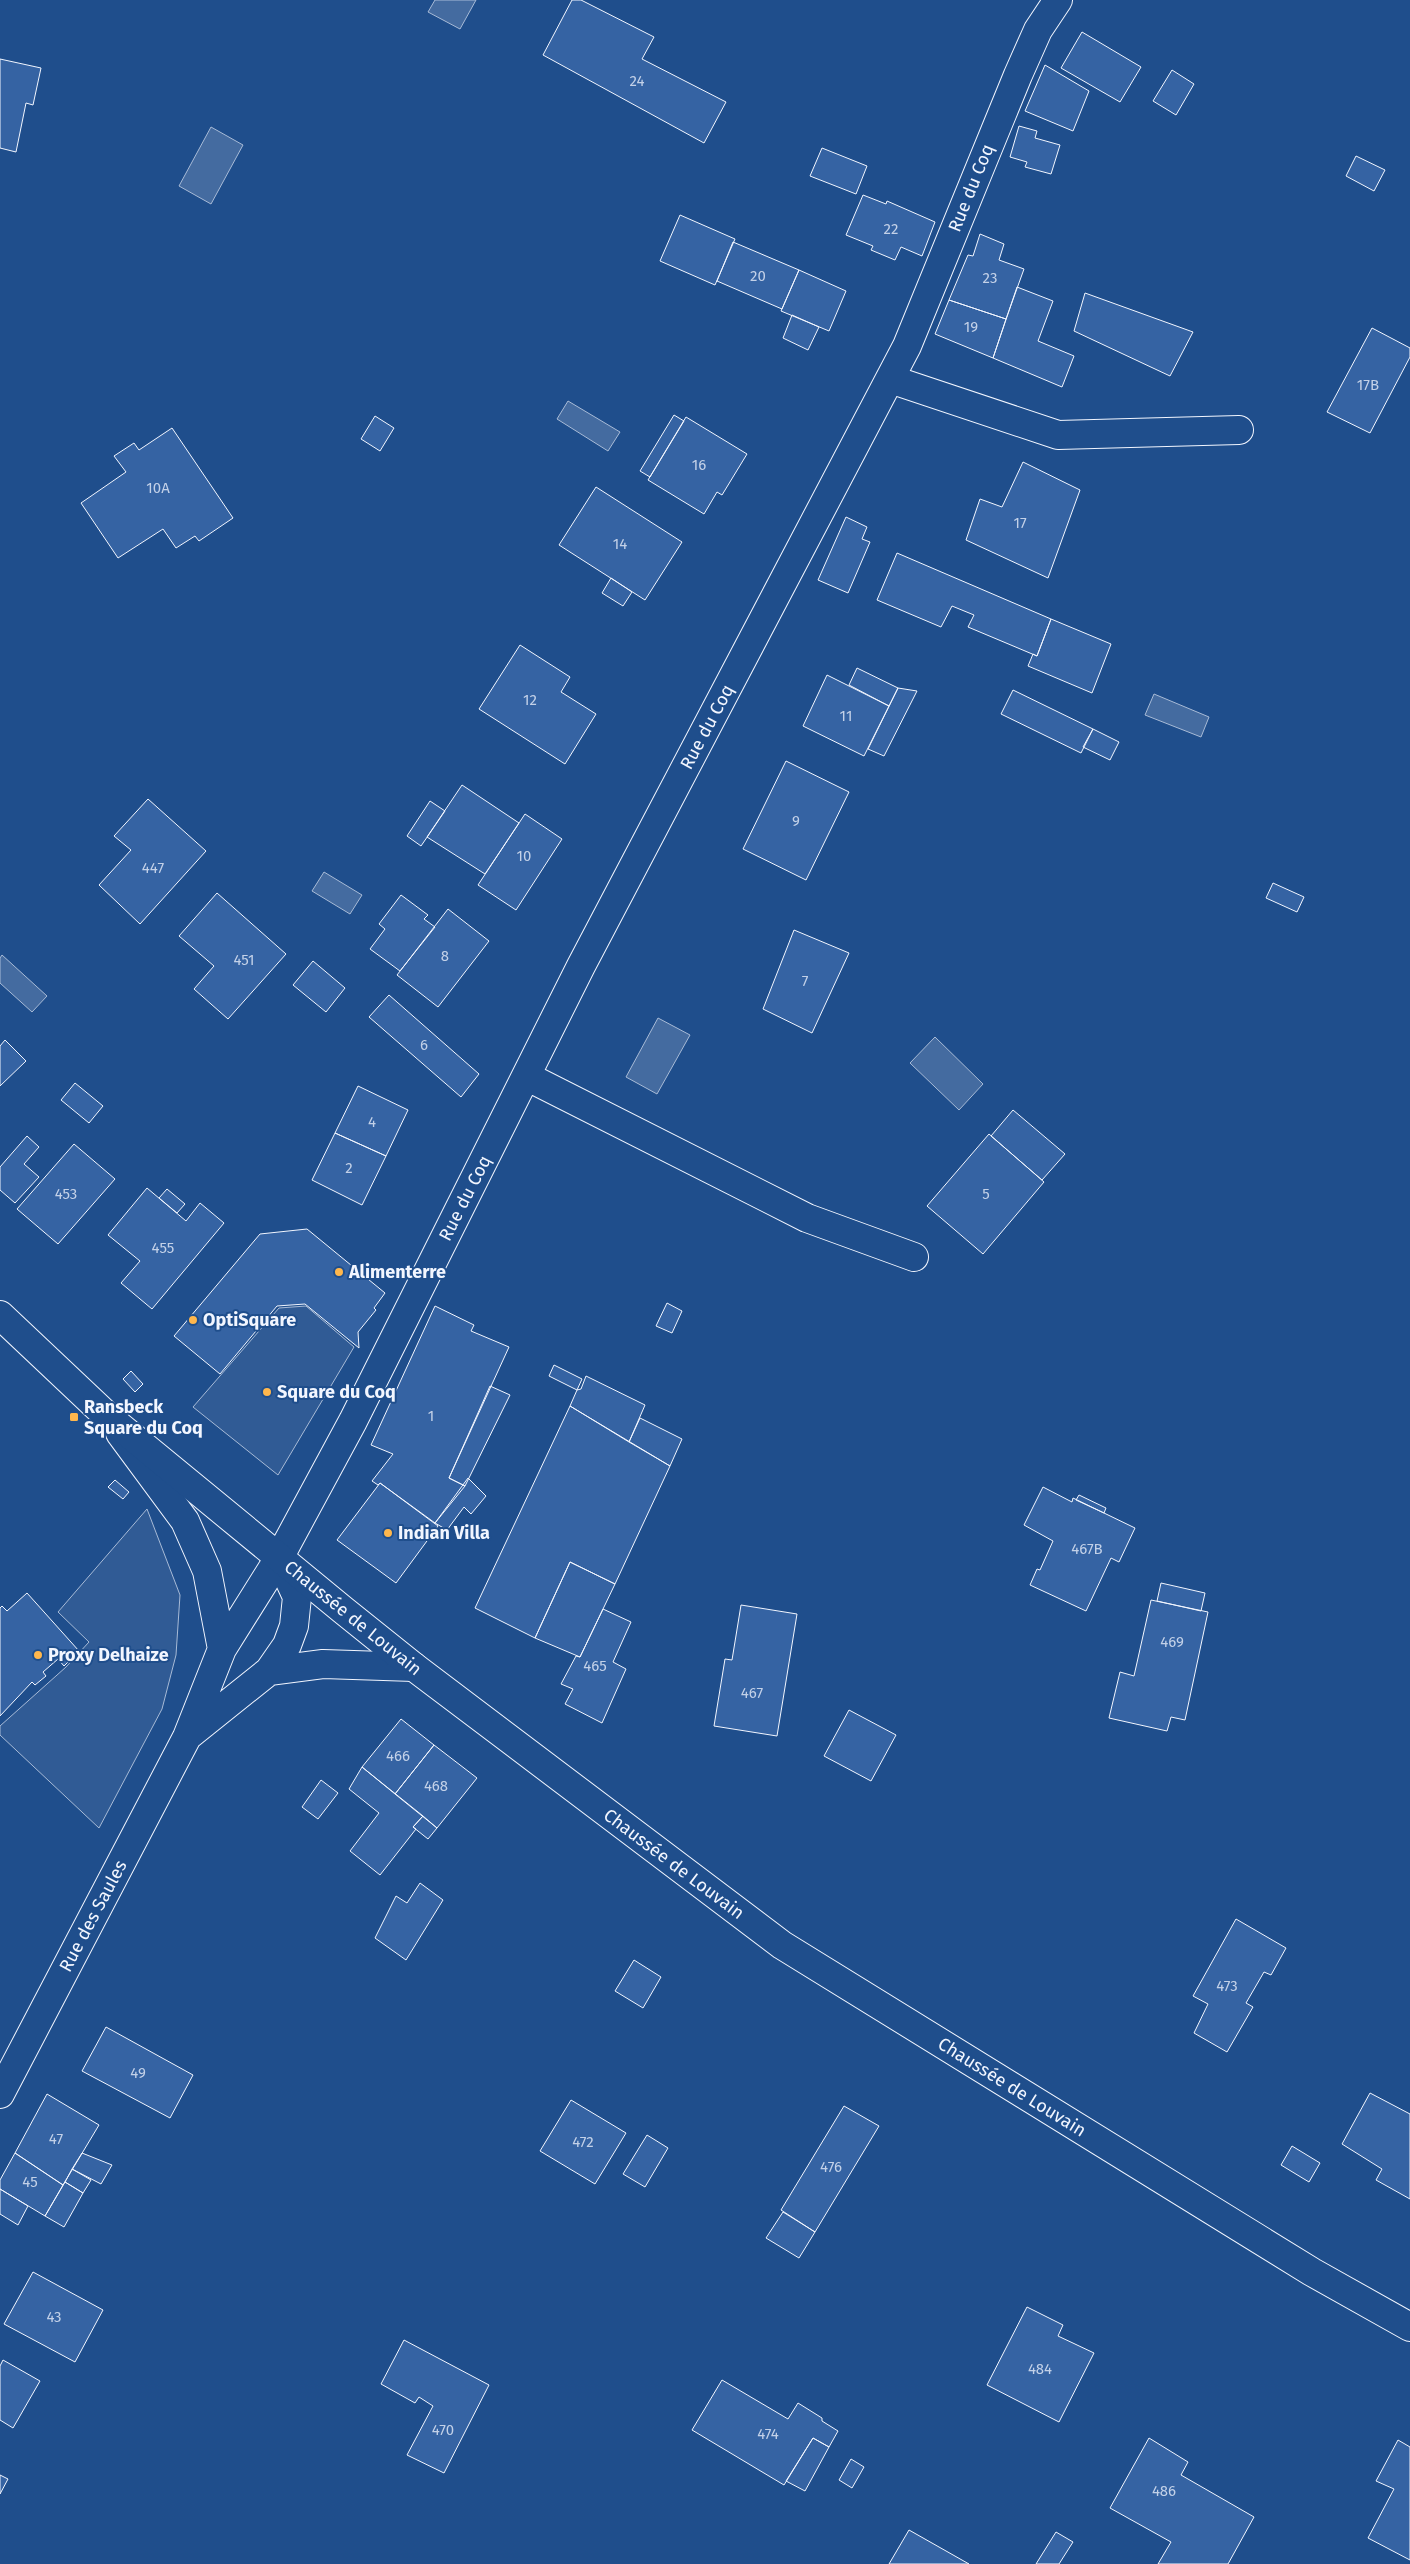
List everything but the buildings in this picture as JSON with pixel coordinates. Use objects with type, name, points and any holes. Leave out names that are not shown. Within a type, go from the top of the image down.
[{"type":"street","name":"Rue du Coq","points":[[279,1558],[353,1422],[581,966],[907,346],[934,285],[983,156],[1018,75],[1038,30],[1058,0]]},
{"type":"street","points":[[890,379],[1058,435],[1239,430]]},
{"type":"street","points":[[526,1076],[807,1218],[914,1257]]},
{"type":"street","name":"Chaussée de Louvain","points":[[0,1315],[107,1416],[414,1667],[782,1945],[1312,2272],[1410,2327]]},
{"type":"street","points":[[107,1416],[185,1521],[207,1571],[222,1649]]},
{"type":"street","name":"Rue des Saules","points":[[0,2094],[187,1737],[222,1649],[279,1558]]},
{"type":"street","name":"Rue des Saules","points":[[187,1737],[269,1671],[287,1644],[294,1626],[297,1597],[279,1558]]},
{"type":"street","points":[[269,1671],[324,1664],[414,1667]]},
{"type":"shaded area","points":[[435,0],[476,0],[460,29],[428,12]]},
{"type":"shaded area","points":[[211,127],[243,145],[211,204],[179,186]]},
{"type":"shaded area","points":[[568,401],[620,432],[608,451],[557,419]]},
{"type":"shaded area","points":[[1154,694],[1209,717],[1201,737],[1145,715]]},
{"type":"shaded area","points":[[324,872],[362,895],[350,914],[312,891]]},
{"type":"shaded area","points":[[2,955],[47,996],[32,1012],[0,983],[0,958]]},
{"type":"shaded area","points":[[658,1018],[690,1035],[657,1094],[626,1077]]},
{"type":"shaded area","points":[[935,1037],[983,1084],[959,1110],[910,1063]]},
{"type":"shaded area","name":"Square du Coq","points":[[306,1306],[354,1347],[278,1475],[193,1407],[279,1308]]},
{"type":"shaded area","points":[[147,1509],[180,1595],[176,1655],[162,1709],[99,1828],[0,1735],[0,1726],[66,1667],[89,1642],[58,1612]]},
{"type":"place","name":"Alimenterre","points":[[339,1272]]},
{"type":"place","name":"OptiSquare","points":[[193,1320]]},
{"type":"place","name":"Square du Coq","points":[[267,1392]]},
{"type":"place","name":"Ransbeck Square du Coq","points":[[74,1417]]},
{"type":"place","name":"Indian Villa","points":[[388,1533]]},
{"type":"place","name":"Proxy Delhaize","points":[[38,1655]]}]
